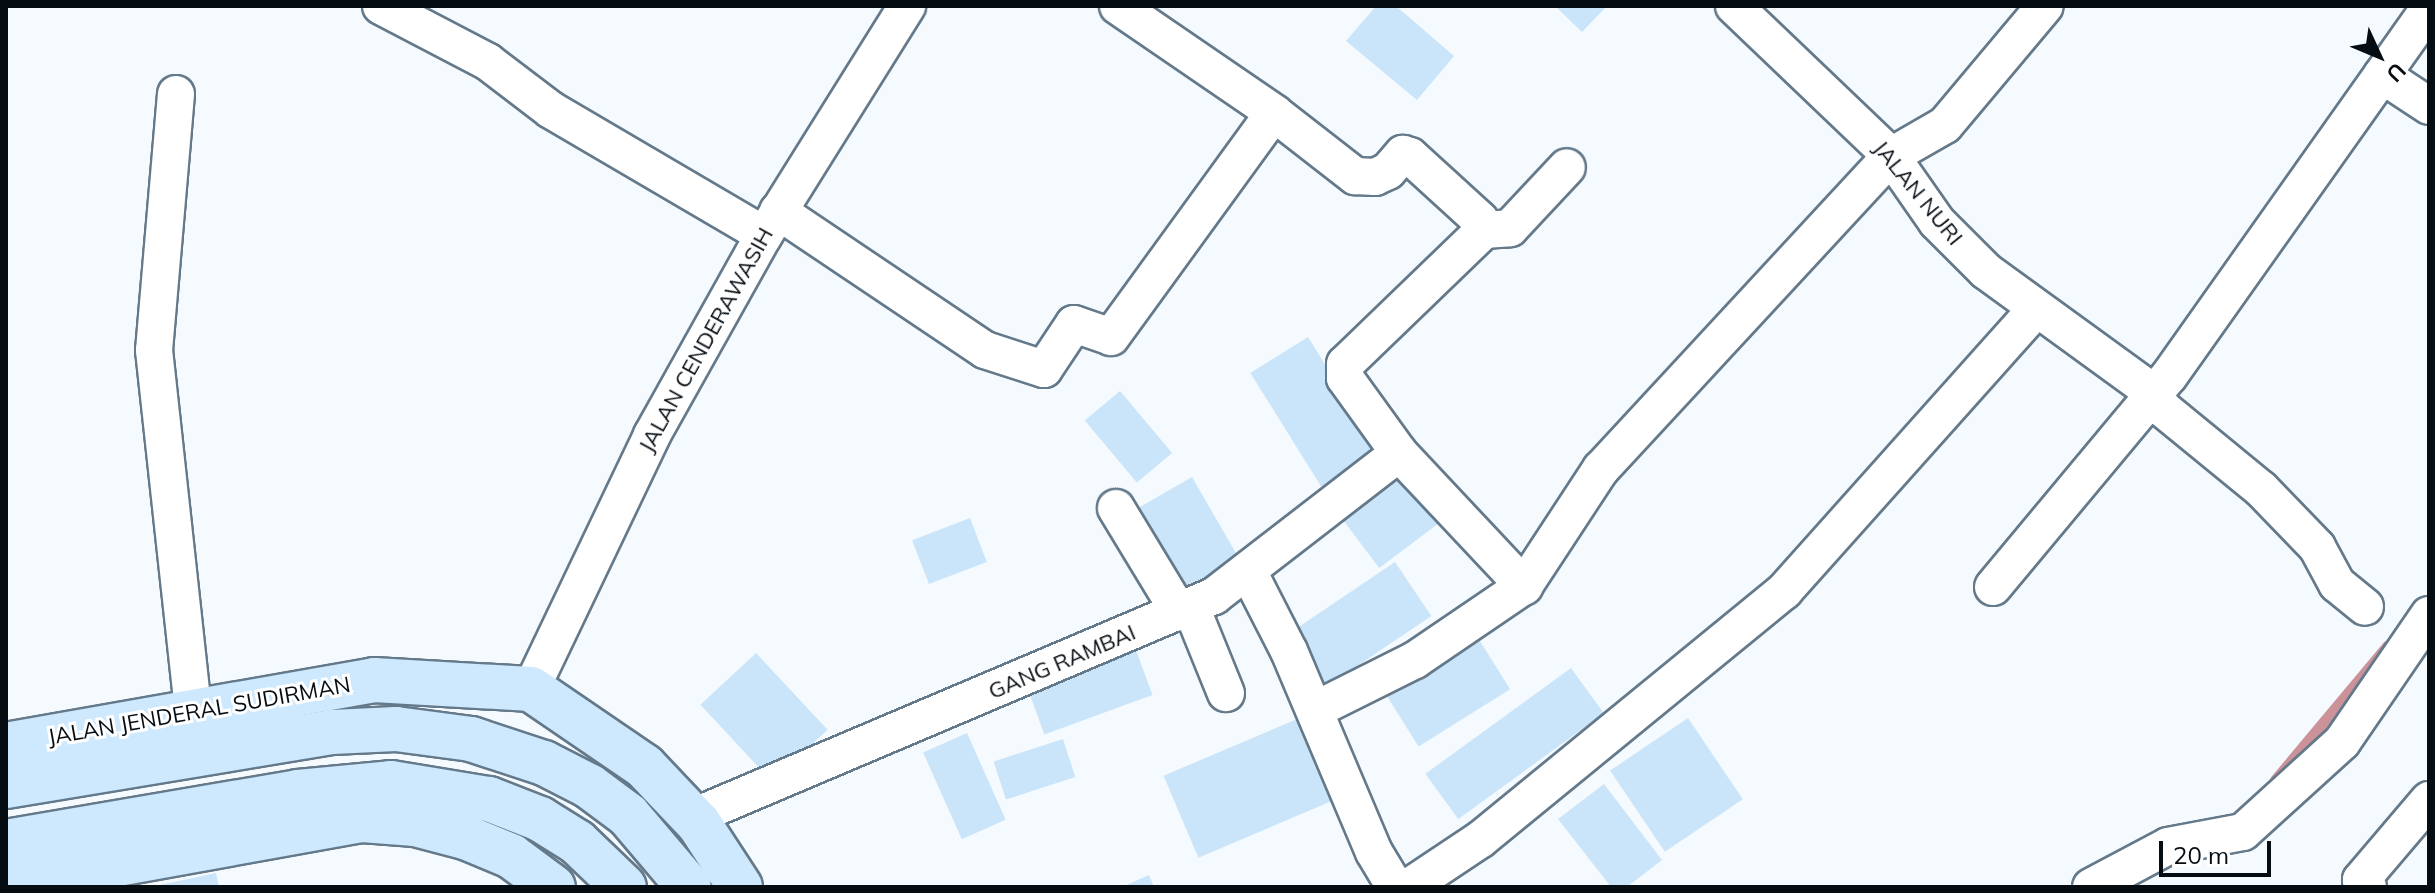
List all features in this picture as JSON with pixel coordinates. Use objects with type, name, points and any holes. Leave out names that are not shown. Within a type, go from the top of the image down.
[{"type":"main road","name":"JALAN JENDERAL SUDIRMAN","points":[[6,745],[374,680],[531,689]]},
{"type":"main road","points":[[531,689],[644,766],[693,817],[740,887]]},
{"type":"main road","points":[[6,786],[332,732],[396,729],[471,739],[544,763],[589,786],[628,815],[689,887]]},
{"type":"main road","points":[[6,842],[298,792],[391,783],[489,799],[540,819],[577,842],[624,887]]},
{"type":"main road","points":[[6,884],[362,820],[415,824],[465,837],[511,856],[553,887]]},
{"type":"street","points":[[381,6],[488,62],[551,110],[771,223],[985,350],[1044,369],[1074,324],[1111,337],[1274,113]]},
{"type":"street","name":"JALAN CENDERAWASIH","points":[[531,689],[652,435],[771,223],[907,6]]},
{"type":"street","points":[[1118,6],[1274,113],[1355,176],[1375,177],[1388,171],[1403,154],[1410,156],[1480,220],[1484,230]]},
{"type":"street","name":"JALAN NURI","points":[[1734,6],[1770,17],[1891,156],[1937,222],[2034,311],[2155,394],[2162,408],[2261,489],[2317,547],[2337,584],[2365,607]]},
{"type":"street","points":[[1315,710],[1415,660],[1524,586],[1601,469],[1891,156],[1945,125],[2045,6]]},
{"type":"street","points":[[1993,587],[2155,394],[2429,9]]},
{"type":"street","points":[[2382,75],[2429,106]]},
{"type":"street","points":[[176,94],[154,350],[193,710]]},
{"type":"street","points":[[1524,586],[1399,453],[1345,378],[1345,364],[1484,230],[1510,228],[1567,167]]},
{"type":"street","points":[[1409,887],[1481,839],[1784,591],[2034,311]]},
{"type":"street","name":"GANG RAMBAI","points":[[693,817],[1185,610],[1248,571],[1399,453]]},
{"type":"street","points":[[1116,508],[1185,610],[1226,693]]},
{"type":"street","points":[[1248,571],[1315,710],[1374,852],[1395,887]]},
{"type":"street","points":[[2091,887],[2168,846],[2243,832],[2342,742],[2429,615]]},
{"type":"street","points":[[2368,887],[2361,880],[2429,800]]},
{"type":"building","points":[[1376,6],[1396,6],[1454,56],[1417,100],[1346,41]]},
{"type":"building","points":[[1555,6],[1607,6],[1582,32]]},
{"type":"building","points":[[1308,337],[1379,451],[1321,487],[1250,373]]},
{"type":"building","points":[[1120,391],[1172,453],[1137,483],[1085,421]]},
{"type":"building","points":[[1406,464],[1446,518],[1379,568],[1339,515]]},
{"type":"building","points":[[1192,477],[1240,561],[1176,598],[1128,514]]},
{"type":"building","points":[[970,518],[987,562],[929,584],[912,540]]},
{"type":"building","points":[[1395,562],[1431,616],[1322,690],[1286,636]]},
{"type":"building","points":[[1473,630],[1510,689],[1419,747],[1381,687]]},
{"type":"building","points":[[1136,650],[1152,695],[1044,734],[1028,689]]},
{"type":"building","points":[[756,653],[828,730],[772,782],[700,705]]},
{"type":"building","points":[[1571,668],[1604,713],[1458,819],[1425,774]]},
{"type":"building","points":[[1309,714],[1344,796],[1198,858],[1164,776]]},
{"type":"building","points":[[1688,718],[1743,799],[1665,852],[1610,771]]},
{"type":"building","points":[[967,733],[1006,820],[962,839],[923,753]]},
{"type":"building","points":[[1063,739],[1075,777],[1006,800],[994,762]]},
{"type":"building","points":[[1604,784],[1662,860],[1627,887],[1611,887],[1558,819]]},
{"type":"building","points":[[216,873],[219,887],[155,886]]},
{"type":"building","points":[[1149,875],[1154,887],[1122,887]]},
{"type":"waterway","points":[[2275,780],[2387,646]]}]
